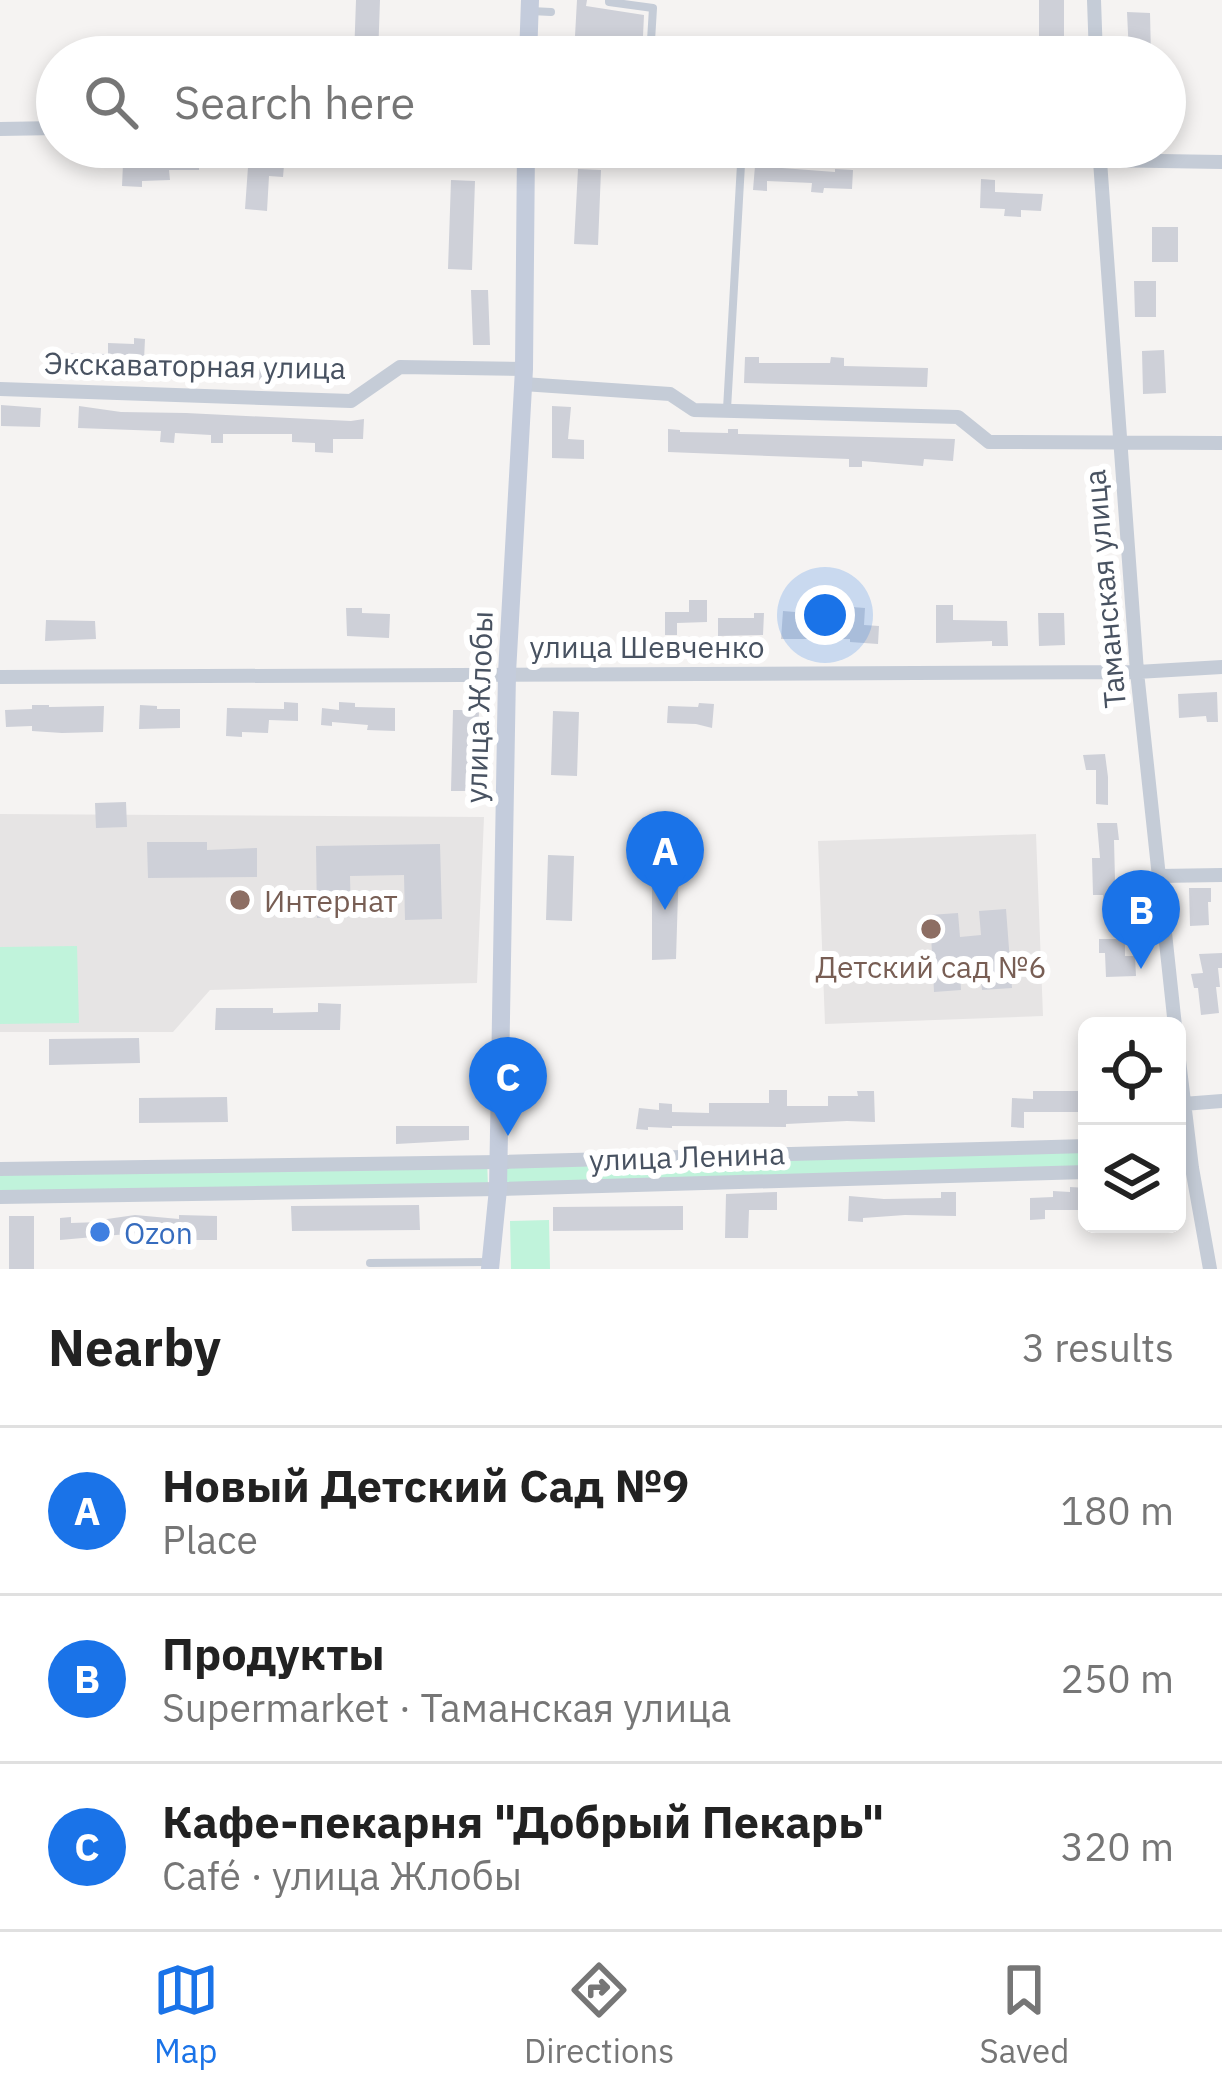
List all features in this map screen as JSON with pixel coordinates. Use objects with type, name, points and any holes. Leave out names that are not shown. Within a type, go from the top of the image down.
[{"type":"street","points":[[1094,0],[1095,36]]},
{"type":"street","points":[[529,36],[530,5]]},
{"type":"street","points":[[0,129],[36,128]]},
{"type":"street","points":[[1186,159],[1222,162]]},
{"type":"street","name":"улица Жлобы","points":[[490,1265],[499,1162],[507,674],[524,377],[526,168]]},
{"type":"street","name":"Таманская улица","points":[[1100,168],[1136,672],[1174,1017]]},
{"type":"street","name":"Экскаваторная улица","points":[[0,388],[351,401],[400,367],[670,394],[694,410],[958,417],[989,442],[1222,443]]},
{"type":"street","name":"улица Шевченко","points":[[0,676],[1222,668]]},
{"type":"street","points":[[1159,876],[1222,874]]},
{"type":"street","points":[[1186,1104],[1222,1101]]},
{"type":"street","name":"улица Ленина","points":[[0,1169],[1078,1146]]},
{"type":"street","name":"улица Ленина","points":[[0,1198],[1078,1172]]},
{"type":"street","points":[[1186,1176],[1210,1269]]},
{"type":"lane","points":[[610,0],[653,8],[651,36]]},
{"type":"lane","points":[[530,5],[551,12]]},
{"type":"lane","points":[[727,411],[741,168]]},
{"type":"lane","points":[[370,1263],[490,1265]]},
{"type":"shaded area","name":"Интернат","points":[[0,814],[484,817],[477,983],[210,990],[173,1032],[0,1032]]},
{"type":"shaded area","name":"Детский сад №6","points":[[1036,834],[1043,1016],[825,1024],[818,841]]},
{"type":"green space","points":[[77,946],[79,1023],[0,1024],[0,947]]},
{"type":"green space","points":[[1078,1148],[1078,1169],[493,1188],[492,1158]]},
{"type":"green space","points":[[487,1158],[488,1187],[0,1195],[0,1170]]},
{"type":"green space","points":[[549,1220],[550,1269],[511,1269],[510,1221]]},
{"type":"building","points":[[356,0],[380,0],[379,36],[355,36]]},
{"type":"building","points":[[577,0],[587,0],[586,6],[644,15],[643,36],[575,36]]},
{"type":"building","points":[[1039,0],[1064,0],[1064,36],[1039,36]]},
{"type":"building","points":[[1127,12],[1150,13],[1151,36],[1128,36]]},
{"type":"building","points":[[123,168],[199,168],[169,170],[170,180],[142,181],[142,187],[122,186]]},
{"type":"building","points":[[248,168],[284,168],[283,177],[269,176],[267,211],[245,209]]},
{"type":"building","points":[[755,168],[853,170],[852,189],[811,192],[812,183],[767,181],[767,191],[753,190]]},
{"type":"building","points":[[578,169],[601,170],[598,245],[574,244]]},
{"type":"building","points":[[981,179],[995,180],[995,192],[1043,194],[1041,211],[1021,210],[1021,217],[1004,216],[1005,209],[980,208]]},
{"type":"building","points":[[451,180],[475,181],[472,270],[448,269]]},
{"type":"building","points":[[1152,227],[1178,227],[1178,262],[1152,262]]},
{"type":"building","points":[[1134,281],[1156,281],[1156,317],[1135,317]]},
{"type":"building","points":[[471,290],[488,290],[490,345],[473,345]]},
{"type":"building","points":[[134,338],[145,339],[144,360],[123,359],[123,374],[107,374],[108,369],[48,373],[49,353],[108,354],[108,343],[134,344]]},
{"type":"building","points":[[1164,350],[1166,393],[1143,394],[1142,351]]},
{"type":"building","points":[[160,357],[281,361],[278,382],[201,380],[160,377]]},
{"type":"building","points":[[745,357],[759,357],[759,363],[830,363],[831,357],[844,358],[844,366],[928,368],[927,387],[744,383]]},
{"type":"building","points":[[1,405],[41,408],[40,427],[1,426]]},
{"type":"building","points":[[79,406],[121,412],[364,419],[363,439],[333,439],[333,453],[315,452],[315,443],[292,442],[292,434],[223,434],[223,443],[211,443],[211,435],[175,433],[174,443],[160,442],[161,431],[78,428]]},
{"type":"building","points":[[552,406],[571,407],[568,439],[584,440],[584,459],[552,458]]},
{"type":"building","points":[[668,429],[955,439],[953,461],[924,459],[923,466],[862,461],[862,467],[849,467],[849,459],[668,452]]},
{"type":"building","points":[[689,600],[707,600],[707,622],[677,623],[677,635],[665,635],[665,612],[689,612]]},
{"type":"building","points":[[936,605],[953,605],[953,620],[1007,621],[1008,646],[992,646],[992,641],[936,643]]},
{"type":"building","points":[[852,607],[865,608],[864,625],[879,626],[878,644],[781,639],[783,611],[795,612],[795,619],[825,619],[825,613],[852,614]]},
{"type":"building","points":[[346,608],[390,614],[389,638],[347,636]]},
{"type":"building","points":[[754,613],[764,613],[763,635],[718,636],[718,618],[754,618]]},
{"type":"building","points":[[1038,613],[1064,613],[1065,645],[1039,646]]},
{"type":"building","points":[[46,620],[95,621],[96,639],[45,641]]},
{"type":"building","points":[[1217,692],[1218,722],[1207,722],[1206,716],[1179,718],[1178,694]]},
{"type":"building","points":[[284,702],[298,703],[298,721],[269,720],[268,733],[226,736],[227,708],[284,709]]},
{"type":"building","points":[[339,702],[395,708],[395,731],[332,722],[332,726],[321,725],[322,708],[339,710]]},
{"type":"building","points":[[699,703],[714,704],[712,728],[667,723],[668,706],[698,707]]},
{"type":"building","points":[[32,705],[104,706],[103,732],[6,727],[5,710],[32,709]]},
{"type":"building","points":[[140,705],[180,709],[180,728],[139,729]]},
{"type":"building","points":[[453,710],[479,710],[477,791],[451,791]]},
{"type":"building","points":[[553,711],[579,712],[577,776],[551,775]]},
{"type":"building","points":[[1105,754],[1108,805],[1096,804],[1096,770],[1086,770],[1083,755]]},
{"type":"building","points":[[126,802],[127,827],[96,828],[95,803]]},
{"type":"building","points":[[1097,823],[1117,823],[1115,880],[1125,918],[1105,917],[1103,895],[1093,895],[1092,858],[1100,858]]},
{"type":"building","points":[[147,842],[207,842],[207,850],[257,848],[257,877],[148,878]]},
{"type":"building","points":[[440,844],[442,919],[405,920],[404,875],[350,876],[351,917],[317,918],[316,846]]},
{"type":"building","points":[[548,855],[574,856],[572,921],[546,920]]},
{"type":"building","points":[[652,859],[679,861],[676,959],[652,960]]},
{"type":"building","points":[[1189,888],[1211,888],[1209,925],[1190,926]]},
{"type":"building","points":[[1006,909],[1012,988],[982,990],[980,972],[960,974],[961,990],[934,992],[930,915],[958,913],[960,937],[981,935],[979,911]]},
{"type":"building","points":[[1099,939],[1125,939],[1125,956],[1135,956],[1136,976],[1106,977]]},
{"type":"building","points":[[1222,953],[1220,987],[1216,987],[1219,1013],[1201,1015],[1191,974],[1203,973],[1199,954]]},
{"type":"building","points":[[318,1003],[341,1004],[340,1030],[215,1030],[216,1008],[318,1012]]},
{"type":"building","points":[[139,1038],[140,1063],[49,1065],[49,1039]]},
{"type":"building","points":[[769,1090],[787,1090],[787,1106],[828,1106],[828,1096],[874,1091],[875,1122],[636,1129],[639,1108],[659,1110],[659,1103],[672,1104],[672,1112],[709,1113],[709,1103],[769,1103]]},
{"type":"building","points":[[1033,1091],[1078,1091],[1078,1112],[1024,1112],[1024,1128],[1011,1127],[1012,1098],[1033,1099]]},
{"type":"building","points":[[227,1097],[228,1122],[139,1123],[139,1098]]},
{"type":"building","points":[[396,1126],[469,1126],[469,1140],[396,1144]]},
{"type":"building","points":[[1070,1187],[1078,1187],[1078,1210],[1045,1210],[1045,1219],[1030,1220],[1030,1198],[1070,1192]]},
{"type":"building","points":[[777,1192],[777,1210],[749,1210],[748,1238],[725,1238],[726,1194]]},
{"type":"building","points":[[941,1192],[956,1192],[956,1216],[848,1221],[849,1196],[941,1198]]},
{"type":"building","points":[[419,1205],[420,1230],[292,1231],[291,1206]]},
{"type":"building","points":[[683,1206],[683,1230],[553,1231],[553,1207]]},
{"type":"building","points":[[135,1215],[217,1216],[217,1240],[178,1240],[149,1236],[150,1232],[60,1240],[60,1218],[71,1217],[71,1223],[100,1222]]},
{"type":"building","points":[[9,1216],[34,1216],[34,1269],[9,1269]]},
{"type":"place","name":"Интернат","points":[[240,900]]},
{"type":"place","name":"Новый Детский Сад №9","points":[[665,910]]},
{"type":"place","name":"Детский сад №6","points":[[931,929]]},
{"type":"place","name":"Продукты","points":[[1141,969]]},
{"type":"place","name":"Кафе-пекарня \"Добрый Пекарь\"","points":[[508,1136]]},
{"type":"place","name":"Ozon","points":[[100,1232]]}]
